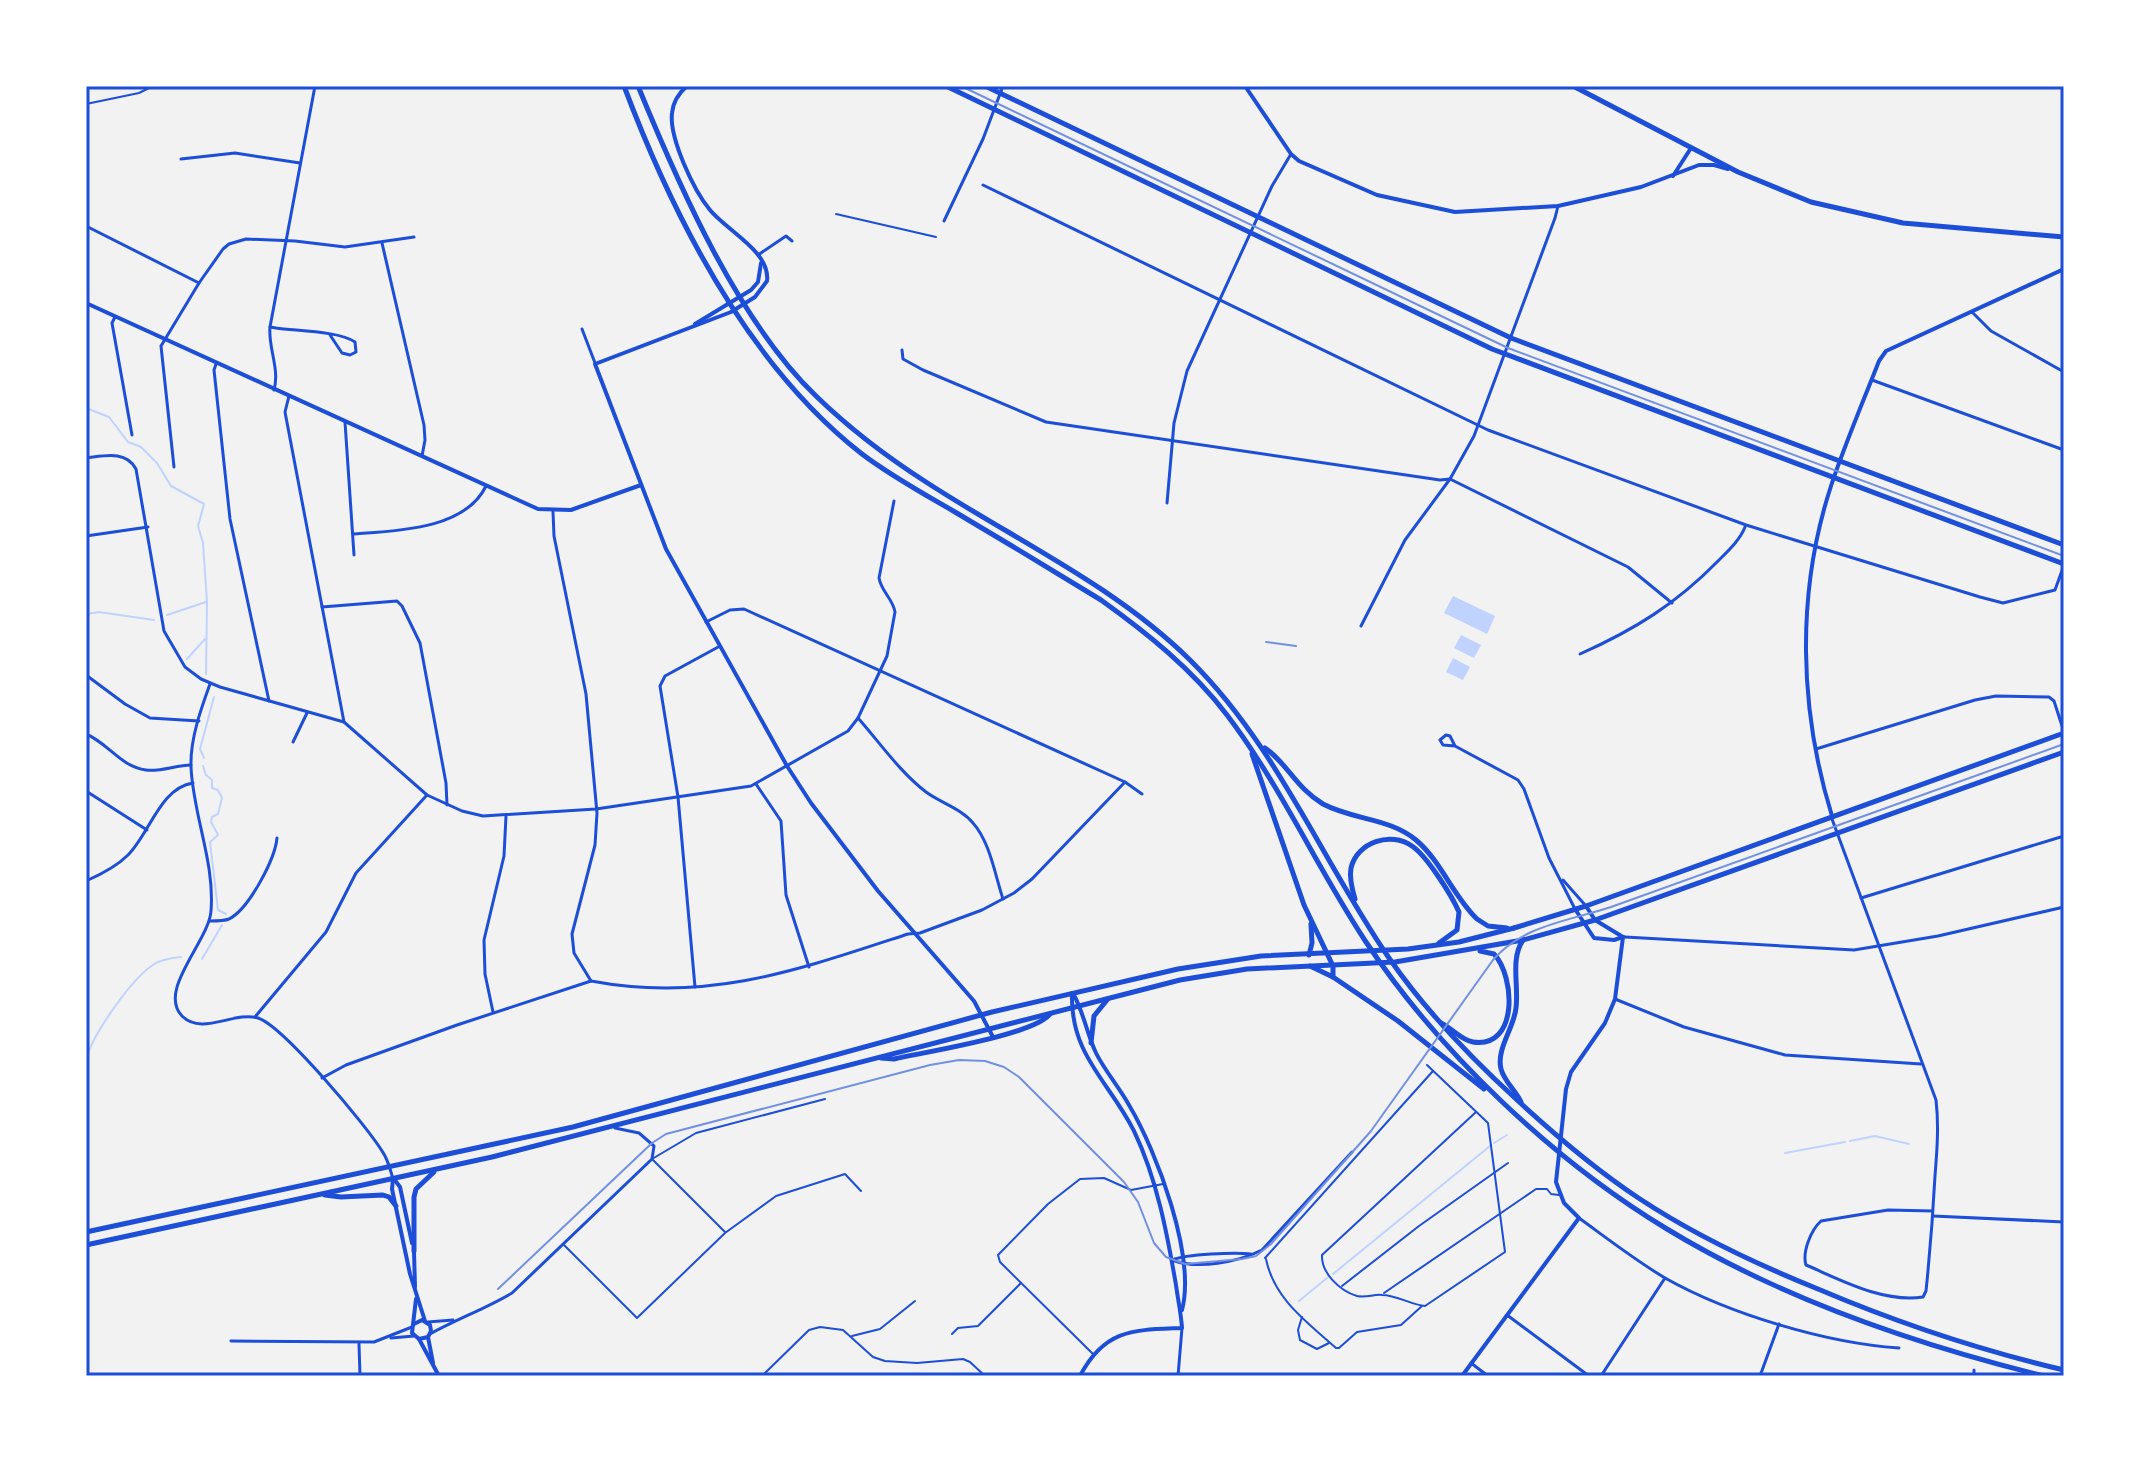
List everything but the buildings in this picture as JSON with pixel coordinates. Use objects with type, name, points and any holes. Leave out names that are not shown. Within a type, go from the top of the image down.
[{"type":"main road","points":[[624,86],[667,185],[729,302],[785,382],[844,439],[899,480],[1046,566],[1128,619],[1195,679],[1249,745],[1283,797],[1339,898],[1403,995],[1451,1051],[1509,1107]]},
{"type":"main road","points":[[638,86],[691,206],[740,296],[787,364],[814,394],[848,424],[929,484],[1107,592],[1133,611],[1202,673],[1233,707],[1261,746],[1390,960],[1439,1022],[1486,1072],[1621,1186],[1733,1252],[1910,1326],[1982,1350],[2064,1370]]},
{"type":"main road","points":[[946,86],[1505,355],[2064,564]]},
{"type":"main road","points":[[985,86],[999,97],[1511,338],[2064,545]]},
{"type":"main road","points":[[1573,86],[1738,172],[1811,202],[1881,219],[1957,229],[2064,237]]},
{"type":"main road","points":[[86,1232],[573,1127],[980,1015],[1210,963],[1261,956],[1408,949],[1459,942],[1586,906],[2064,733]]},
{"type":"main road","points":[[1249,745],[1311,923],[1329,954],[1333,977]]},
{"type":"main road","points":[[1261,746],[1273,753],[1289,775],[1313,797],[1343,813],[1393,826],[1415,839],[1477,919],[1488,926],[1514,928]]},
{"type":"main road","points":[[86,1245],[438,1169],[987,1028],[1225,971],[1414,959],[1523,940],[1595,920],[2064,752]]},
{"type":"main road","points":[[1359,910],[1351,880],[1354,859],[1377,841],[1395,839],[1407,843],[1423,857],[1459,912],[1457,930],[1434,945]]},
{"type":"main road","points":[[1309,955],[1311,923]]},
{"type":"main road","points":[[1523,940],[1517,954],[1516,1010],[1500,1065],[1524,1106]]},
{"type":"main road","points":[[1439,1022],[1464,1040],[1479,1043],[1494,1037],[1505,1024],[1509,1002],[1505,968],[1491,952],[1471,950]]},
{"type":"main road","points":[[1333,966],[1337,959],[1347,954]]},
{"type":"main road","points":[[1309,966],[1333,977],[1398,1021],[1509,1107],[1587,1173],[1666,1229],[1798,1295],[1875,1325],[1971,1357],[2044,1376]]},
{"type":"main road","points":[[1091,1043],[1094,1016],[1111,997]]},
{"type":"main road","points":[[876,1058],[894,1059],[993,1037],[1030,1026],[1048,1018],[1050,1013]]},
{"type":"main road","points":[[414,1251],[412,1208],[416,1189],[438,1169]]},
{"type":"main road","points":[[320,1194],[341,1197],[383,1195],[396,1206]]},
{"type":"street","points":[[274,390],[276,377],[270,327],[315,86]]},
{"type":"street","points":[[595,364],[735,310],[766,284],[768,274],[758,255],[709,210],[676,140],[672,112],[675,101],[687,86]]},
{"type":"street","points":[[944,221],[1003,86]]},
{"type":"street","points":[[1245,86],[1291,154],[1305,164],[1377,195],[1451,212],[1558,206],[1620,193],[1703,164],[1738,172]]},
{"type":"street","points":[[1667,179],[1679,169],[1691,148]]},
{"type":"street","points":[[181,159],[235,153],[300,163]]},
{"type":"street","points":[[1167,503],[1176,413],[1187,371],[1258,217],[1291,154]]},
{"type":"street","points":[[983,185],[1478,424],[1746,525],[2003,603],[2055,590],[2064,564]]},
{"type":"street","points":[[1361,626],[1405,540],[1450,479],[1478,424],[1558,206]]},
{"type":"street","points":[[86,226],[199,283]]},
{"type":"street","points":[[758,255],[786,236],[792,241]]},
{"type":"street","points":[[174,467],[161,346],[199,283],[229,244],[246,239],[345,247],[414,237]]},
{"type":"street","points":[[382,243],[424,425],[422,456]]},
{"type":"street","points":[[690,327],[758,282],[762,261]]},
{"type":"street","points":[[2064,269],[1881,355],[1834,479],[1816,547],[1807,604],[1806,644],[1808,704],[1815,750],[1837,834],[1936,1100],[1938,1118],[1933,1214],[1923,1297],[1871,1292],[1806,1265],[1803,1257],[1814,1229],[1821,1221],[1888,1210],[1933,1214],[2064,1222]]},
{"type":"street","points":[[86,303],[529,506],[553,512],[571,510],[641,485]]},
{"type":"street","points":[[1972,312],[1991,331],[2064,372]]},
{"type":"street","points":[[115,317],[112,323],[132,435]]},
{"type":"street","points":[[270,327],[330,335],[353,340],[357,346],[356,352],[350,355],[342,353],[330,335]]},
{"type":"street","points":[[582,329],[666,549],[787,766],[852,858],[974,1001],[993,1037]]},
{"type":"street","points":[[902,350],[903,359],[923,370],[1036,419],[1440,480],[1450,479],[1628,567],[1672,603]]},
{"type":"street","points":[[216,364],[214,370],[230,519],[269,701]]},
{"type":"street","points":[[1871,379],[2064,450]]},
{"type":"street","points":[[289,396],[285,412],[344,722]]},
{"type":"street","points":[[345,422],[354,555]]},
{"type":"street","points":[[86,458],[118,456],[132,462],[136,469],[166,637],[188,671],[210,684],[344,722],[427,795],[483,816],[596,809],[756,784],[848,731],[858,718],[889,651],[895,612],[879,578],[894,501]]},
{"type":"street","points":[[353,534],[439,524],[476,500],[486,486]]},
{"type":"street","points":[[553,512],[554,536],[586,692],[596,809],[595,845],[572,934],[574,953],[591,981]]},
{"type":"street","points":[[1580,654],[1649,620],[1672,603],[1731,547],[1746,525]]},
{"type":"street","points":[[86,536],[148,527]]},
{"type":"street","points":[[322,607],[397,601],[402,606],[420,643],[446,783],[447,805]]},
{"type":"street","points":[[706,623],[730,610],[743,608],[1125,782],[1142,794]]},
{"type":"street","points":[[695,987],[678,797],[661,682],[665,676],[720,646]]},
{"type":"street","points":[[86,675],[150,718],[199,721]]},
{"type":"street","points":[[210,684],[191,765],[211,888],[210,921],[177,986],[174,995],[176,1007],[189,1021],[203,1024],[236,1017],[255,1017],[278,1030],[322,1078],[381,1148],[389,1165],[415,1289]]},
{"type":"street","points":[[1815,750],[1996,696],[2049,697],[2054,701],[2064,733]]},
{"type":"street","points":[[293,742],[308,712]]},
{"type":"street","points":[[858,718],[917,785],[976,825],[1003,899]]},
{"type":"street","points":[[86,734],[126,763],[140,769],[191,765]]},
{"type":"street","points":[[1455,746],[1512,776],[1522,786],[1549,858],[1583,924],[1594,938],[1845,950],[1880,948],[2064,907]]},
{"type":"street","points":[[322,1078],[346,1065],[493,1012],[591,981],[648,989],[748,982],[809,967],[982,910],[1032,879],[1125,782]]},
{"type":"street","points":[[86,881],[120,863],[174,789],[193,783]]},
{"type":"street","points":[[756,784],[781,821],[786,895],[809,967]]},
{"type":"street","points":[[86,791],[147,830]]},
{"type":"street","points":[[255,1017],[326,932],[356,873],[427,795]]},
{"type":"street","points":[[493,1012],[483,946],[486,921],[504,856],[506,816]]},
{"type":"street","points":[[1861,898],[2064,836]]},
{"type":"street","points":[[210,921],[230,918],[248,899],[262,879],[277,838]]},
{"type":"street","points":[[1560,878],[1574,890],[1595,920],[1623,937]]},
{"type":"street","points":[[1623,937],[1615,999],[1605,1023],[1577,1062],[1569,1079],[1556,1175],[1564,1203],[1579,1218],[1665,1278],[1708,1298],[1779,1324],[1862,1345],[1899,1348]]},
{"type":"street","points":[[1072,993],[1091,1043],[1141,1128],[1164,1184],[1183,1264],[1186,1292],[1181,1312]]},
{"type":"street","points":[[1072,993],[1072,1008],[1086,1057],[1134,1132],[1155,1186],[1181,1312],[1178,1376]]},
{"type":"street","points":[[1615,999],[1706,1035],[1799,1057],[1923,1064]]},
{"type":"street","points":[[231,1341],[359,1343],[388,1338],[417,1338],[429,1336],[457,1319],[482,1311],[512,1293],[652,1159],[654,1146],[647,1137],[611,1127]]},
{"type":"street","points":[[1172,1260],[1183,1264],[1242,1259],[1254,1254],[1267,1246],[1352,1152]]},
{"type":"street","points":[[393,1179],[400,1187],[414,1251],[416,1299],[413,1326],[439,1376]]},
{"type":"street","points":[[1462,1376],[1579,1218]]},
{"type":"street","points":[[1172,1260],[1254,1254]]},
{"type":"street","points":[[1601,1376],[1665,1278]]},
{"type":"street","points":[[416,1299],[431,1328],[429,1336],[433,1363]]},
{"type":"street","points":[[1507,1315],[1589,1376]]},
{"type":"street","points":[[388,1338],[427,1321],[457,1319]]},
{"type":"street","points":[[1760,1376],[1779,1324]]},
{"type":"street","points":[[1080,1376],[1094,1355],[1117,1335],[1140,1330],[1182,1328]]},
{"type":"street","points":[[359,1343],[360,1376]]},
{"type":"street","points":[[1471,1363],[1488,1376]]},
{"type":"street","points":[[1974,1370],[1974,1376]]},
{"type":"lane","points":[[86,104],[139,93],[153,86]]},
{"type":"lane","points":[[836,214],[936,237]]},
{"type":"lane","points":[[1254,1254],[1265,1258],[1279,1293],[1339,1348],[1357,1332],[1401,1325],[1422,1306],[1505,1252],[1488,1123],[1427,1065]]},
{"type":"lane","points":[[1265,1258],[1434,1070]]},
{"type":"lane","points":[[725,1233],[652,1159],[696,1133],[825,1099]]},
{"type":"lane","points":[[1422,1306],[1382,1294],[1359,1296],[1341,1287],[1322,1266],[1322,1255],[1476,1112]]},
{"type":"lane","points":[[1341,1287],[1508,1163]]},
{"type":"lane","points":[[564,1245],[637,1318],[725,1233],[776,1196],[845,1174],[861,1191]]},
{"type":"lane","points":[[1094,1355],[1000,1262],[998,1255],[1072,1182],[1096,1177],[1131,1190],[1164,1184]]},
{"type":"lane","points":[[1382,1294],[1536,1189],[1547,1189],[1555,1196],[1560,1195]]},
{"type":"lane","points":[[952,1334],[958,1328],[978,1326],[1022,1283]]},
{"type":"lane","points":[[851,1337],[880,1329],[915,1301]]},
{"type":"lane","points":[[1302,1317],[1298,1330],[1300,1340],[1317,1349],[1330,1342]]},
{"type":"lane","points":[[762,1376],[809,1330],[832,1328],[843,1330],[873,1357],[885,1361],[932,1363],[963,1359],[985,1376]]},
{"type":"water","points":[[1453,596],[1495,616],[1487,634],[1444,613]]},
{"type":"water","points":[[1461,635],[1481,645],[1474,658],[1454,648]]},
{"type":"water","points":[[1453,658],[1470,667],[1463,680],[1446,672]]},
{"type":"waterway","points":[[86,408],[109,417],[128,442],[141,447],[157,463],[171,486],[204,504],[198,526],[203,543],[207,602],[206,674]]},
{"type":"waterway","points":[[167,615],[206,602]]},
{"type":"waterway","points":[[86,614],[99,612],[154,620]]},
{"type":"waterway","points":[[187,659],[205,639]]},
{"type":"waterway","points":[[204,758],[200,749],[214,697]]},
{"type":"waterway","points":[[203,766],[212,780],[212,788],[218,790],[222,798],[218,814],[212,817],[211,822],[218,835],[210,842],[218,910],[226,914]]},
{"type":"waterway","points":[[202,959],[222,925]]},
{"type":"waterway","points":[[86,1060],[105,1022],[136,980],[156,963],[181,957]]},
{"type":"waterway","points":[[1494,1143],[1507,1135]]},
{"type":"waterway","points":[[1850,1141],[1875,1136],[1909,1144]]},
{"type":"waterway","points":[[1785,1153],[1845,1142]]},
{"type":"waterway","points":[[1333,1274],[1490,1146]]},
{"type":"waterway","points":[[1299,1301],[1327,1278]]},
{"type":"tram line","points":[[961,86],[1508,348],[2064,556]]},
{"type":"tram line","points":[[1266,642],[1296,646]]},
{"type":"tram line","points":[[498,1289],[652,1143],[666,1134],[959,1060],[985,1061],[1004,1067],[1019,1077],[1124,1182],[1138,1202],[1154,1243],[1166,1257],[1185,1264],[1256,1256],[1271,1244],[1371,1131],[1493,960],[1518,939],[2064,744]]}]
